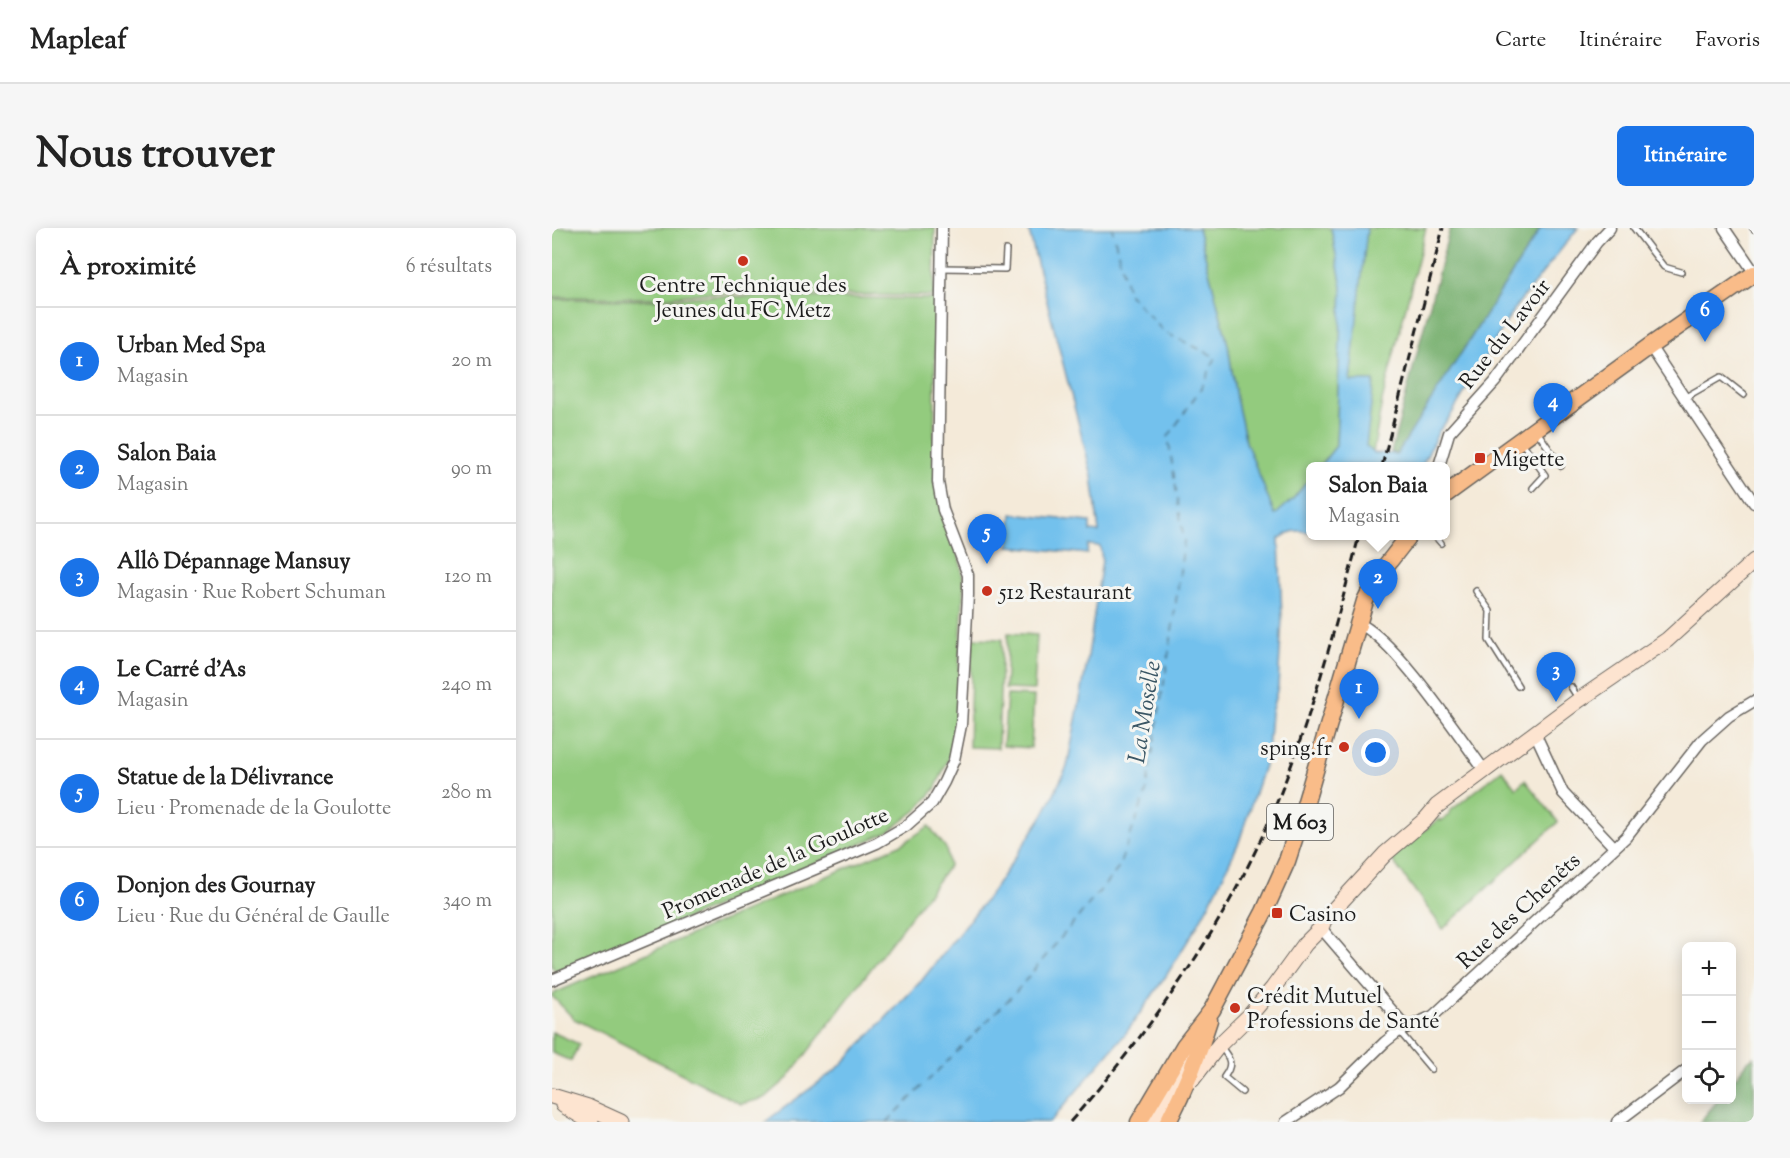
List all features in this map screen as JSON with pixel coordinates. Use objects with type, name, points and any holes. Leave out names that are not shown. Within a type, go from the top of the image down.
[{"type":"main road","points":[[1450,488],[1754,273]]},
{"type":"main road","name":"M 603","points":[[1139,1122],[1184,1046],[1212,1010],[1264,912],[1287,861],[1302,815],[1365,600],[1377,578],[1406,540]]},
{"type":"main road","name":"M 603","points":[[1171,1121],[1200,1052],[1212,1010]]},
{"type":"street","name":"Promenade de la Goulotte","points":[[552,980],[877,843],[906,826],[932,803],[944,782],[954,760],[961,725],[968,575],[943,510],[938,482],[942,228]]},
{"type":"street","name":"Rue du Lavoir","points":[[1440,462],[1449,433],[1495,382],[1597,242],[1610,228]]},
{"type":"street","points":[[1724,228],[1754,273]]},
{"type":"street","points":[[1650,346],[1716,453],[1754,503]]},
{"type":"street","points":[[1182,1097],[1194,1076],[1219,1045],[1273,988],[1305,944],[1321,928],[1324,920],[1385,854],[1426,819],[1437,806],[1540,727],[1575,693],[1667,640],[1754,561]]},
{"type":"street","points":[[1357,623],[1366,626],[1393,651],[1484,770]]},
{"type":"street","name":"Rue des Chenêts","points":[[1286,1122],[1339,1087],[1385,1042],[1402,1029],[1433,1016],[1626,837],[1709,734],[1729,716],[1754,701]]},
{"type":"street","points":[[1540,727],[1563,793],[1614,848]]},
{"type":"street","points":[[1321,928],[1402,1029]]},
{"type":"street","points":[[1153,1122],[1212,1010]]},
{"type":"street","points":[[1617,1122],[1682,1073]]},
{"type":"street","points":[[552,1097],[589,1117],[621,1122]]},
{"type":"lane","points":[[1634,228],[1664,267],[1681,272]]},
{"type":"lane","points":[[941,268],[1005,269],[1006,250]]},
{"type":"lane","points":[[1684,398],[1721,377],[1744,395]]},
{"type":"lane","points":[[1535,429],[1561,466]]},
{"type":"lane","points":[[1520,440],[1545,475],[1533,488]]},
{"type":"lane","points":[[1476,591],[1490,611],[1489,640],[1518,686]]},
{"type":"lane","points":[[1402,1029],[1431,1069]]},
{"type":"lane","points":[[1219,1045],[1229,1057],[1230,1063],[1230,1069],[1224,1077],[1242,1092]]},
{"type":"green space","name":"Centre Technique des Jeunes du FC Metz","points":[[552,228],[935,228],[934,296],[706,293],[660,298],[552,297]]},
{"type":"green space","points":[[1198,228],[1331,228],[1342,287],[1336,446],[1323,462],[1306,462],[1306,483],[1275,516],[1246,442],[1236,398],[1228,345]]},
{"type":"green space","points":[[1366,228],[1426,228],[1382,401],[1373,453],[1365,446],[1374,381],[1350,382]]},
{"type":"green space","points":[[1450,228],[1541,228],[1397,454],[1391,452]]},
{"type":"green space","points":[[706,296],[936,299],[934,461],[961,565],[964,586],[955,731],[950,756],[935,789],[918,809],[888,832],[761,888],[557,972],[552,967],[552,299],[662,300]]},
{"type":"green space","points":[[1008,633],[1037,635],[1034,690],[1005,689]]},
{"type":"green space","points":[[972,638],[1002,639],[998,748],[969,747]]},
{"type":"green space","points":[[1007,695],[1034,696],[1031,748],[1003,746]]},
{"type":"green space","points":[[1502,770],[1516,788],[1525,780],[1558,822],[1443,929],[1390,857],[1439,819],[1441,821]]},
{"type":"green space","points":[[929,826],[946,848],[949,866],[788,1078],[765,1098],[741,1104],[574,1019],[552,996],[552,994],[902,844]]},
{"type":"green space","points":[[552,1032],[579,1044],[571,1061],[552,1053]]},
{"type":"green space","points":[[1754,1057],[1754,1122],[1700,1122],[1715,1104],[1736,1104],[1736,1077]]},
{"type":"water","name":"La Moselle","points":[[1028,228],[1198,228],[1228,345],[1236,398],[1246,442],[1275,515],[1293,499],[1306,483],[1306,532],[1292,532],[1279,539],[1282,619],[1278,687],[1271,713],[1268,753],[1239,842],[1218,887],[1166,976],[1126,1033],[1050,1122],[765,1122],[838,1068],[922,980],[992,892],[1044,814],[1067,767],[1087,663],[1102,560],[1100,546],[1088,545],[1087,554],[1009,546],[1012,514],[1090,522],[1090,531],[1099,532],[1092,476]]},
{"type":"water","points":[[1331,228],[1366,228],[1350,381],[1374,381],[1366,446],[1374,453],[1397,454],[1541,228],[1578,228],[1514,309],[1451,415],[1439,431],[1424,462],[1323,462],[1336,446],[1342,287]]},
{"type":"ferry route","points":[[887,1122],[1015,993],[1118,869],[1146,793],[1184,541],[1168,437],[1203,385],[1216,357],[1164,332],[1128,293],[1112,228]]},
{"type":"railway","points":[[1383,462],[1443,228]]},
{"type":"railway","points":[[1070,1122],[1167,1000],[1210,935],[1248,866],[1283,787],[1298,746],[1325,662],[1358,540]]},
{"type":"place","name":"Centre Technique des Jeunes du FC Metz","points":[[743,261]]},
{"type":"place","name":"Donjon des Gournay","points":[[1705,342]]},
{"type":"place","name":"Le Carré d'As","points":[[1553,433]]},
{"type":"place","name":"Migette","points":[[1480,458]]},
{"type":"place","name":"Statue de la Délivrance","points":[[987,564]]},
{"type":"place","name":"512 Restaurant","points":[[987,591]]},
{"type":"place","name":"Salon Baia","points":[[1378,609]]},
{"type":"place","name":"Allô Dépannage Mansuy","points":[[1556,702]]},
{"type":"place","name":"Urban Med Spa","points":[[1359,719]]},
{"type":"place","name":"sping.fr","points":[[1344,747]]},
{"type":"place","name":"Casino","points":[[1277,913]]},
{"type":"place","name":"Crédit Mutuel Professions de Santé","points":[[1235,1008]]}]
